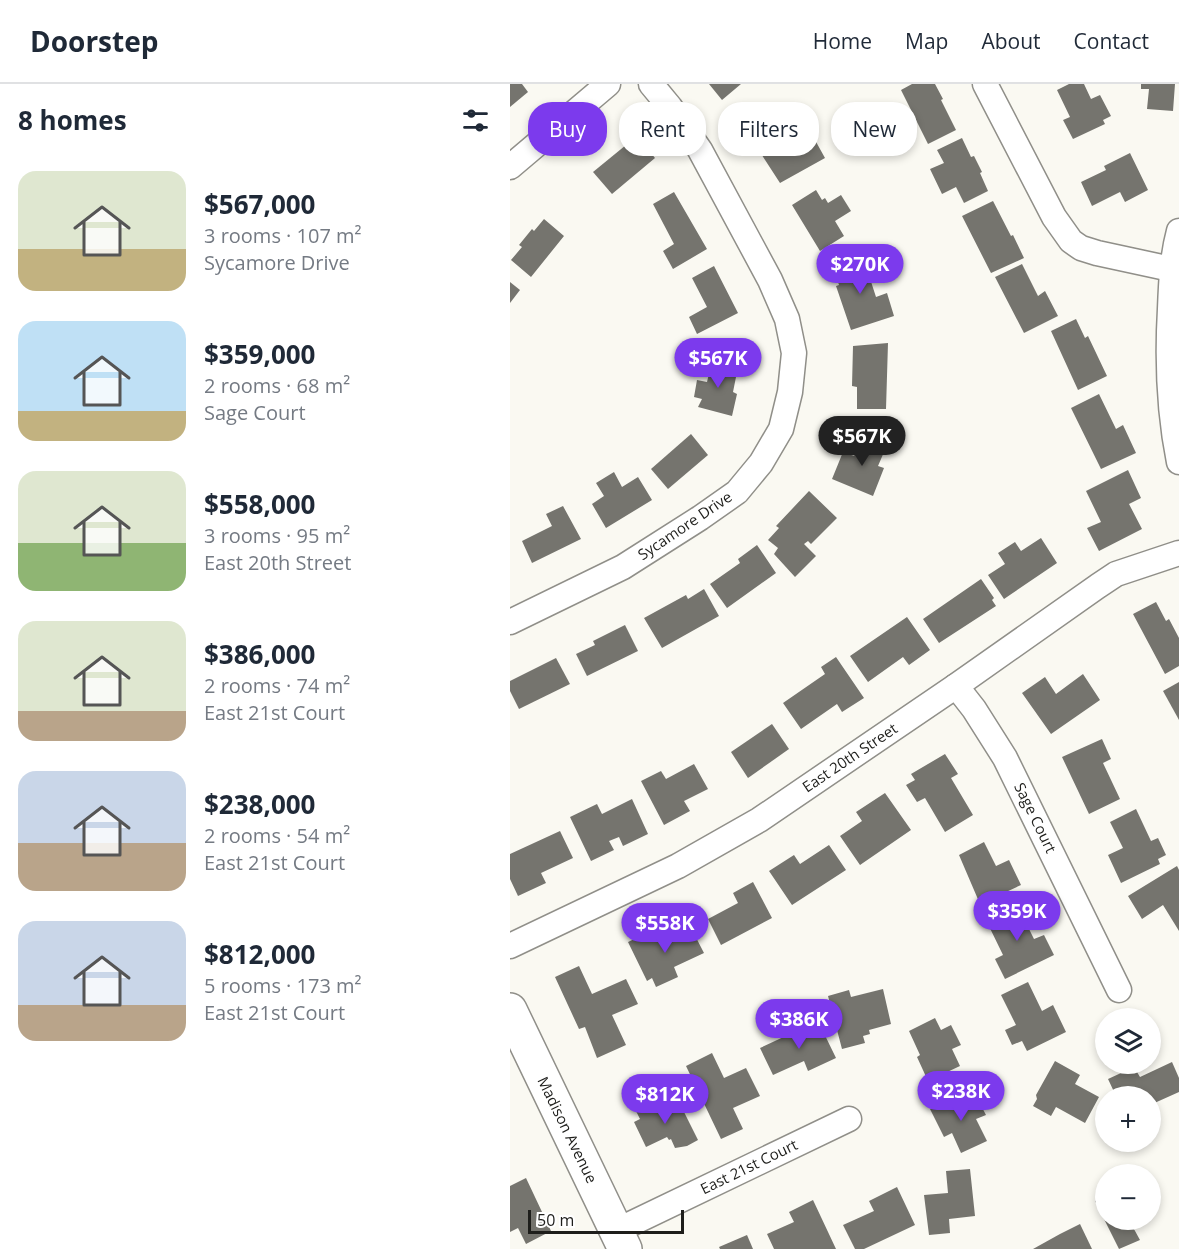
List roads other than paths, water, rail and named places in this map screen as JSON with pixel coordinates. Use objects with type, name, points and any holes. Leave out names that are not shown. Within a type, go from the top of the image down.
[{"type":"main road","name":"Madison Avenue","points":[[510,1010],[616,1242]]},
{"type":"street","points":[[510,167],[608,84]]},
{"type":"street","name":"Sycamore Drive","points":[[510,622],[623,567],[737,492],[761,463],[781,429],[790,392],[794,353],[787,320],[770,280],[700,150],[651,84]]},
{"type":"street","points":[[985,84],[1054,217],[1071,241],[1081,248],[1097,253],[1171,269]]},
{"type":"street","points":[[1179,231],[1171,269],[1167,360],[1174,436],[1179,462]]},
{"type":"street","name":"East 20th Street","points":[[510,946],[678,866],[759,820],[1116,574],[1179,553]]},
{"type":"street","name":"Sage Court","points":[[956,686],[974,709],[1005,758],[1119,990]]},
{"type":"street","name":"East 21st Court","points":[[616,1242],[849,1119]]}]
